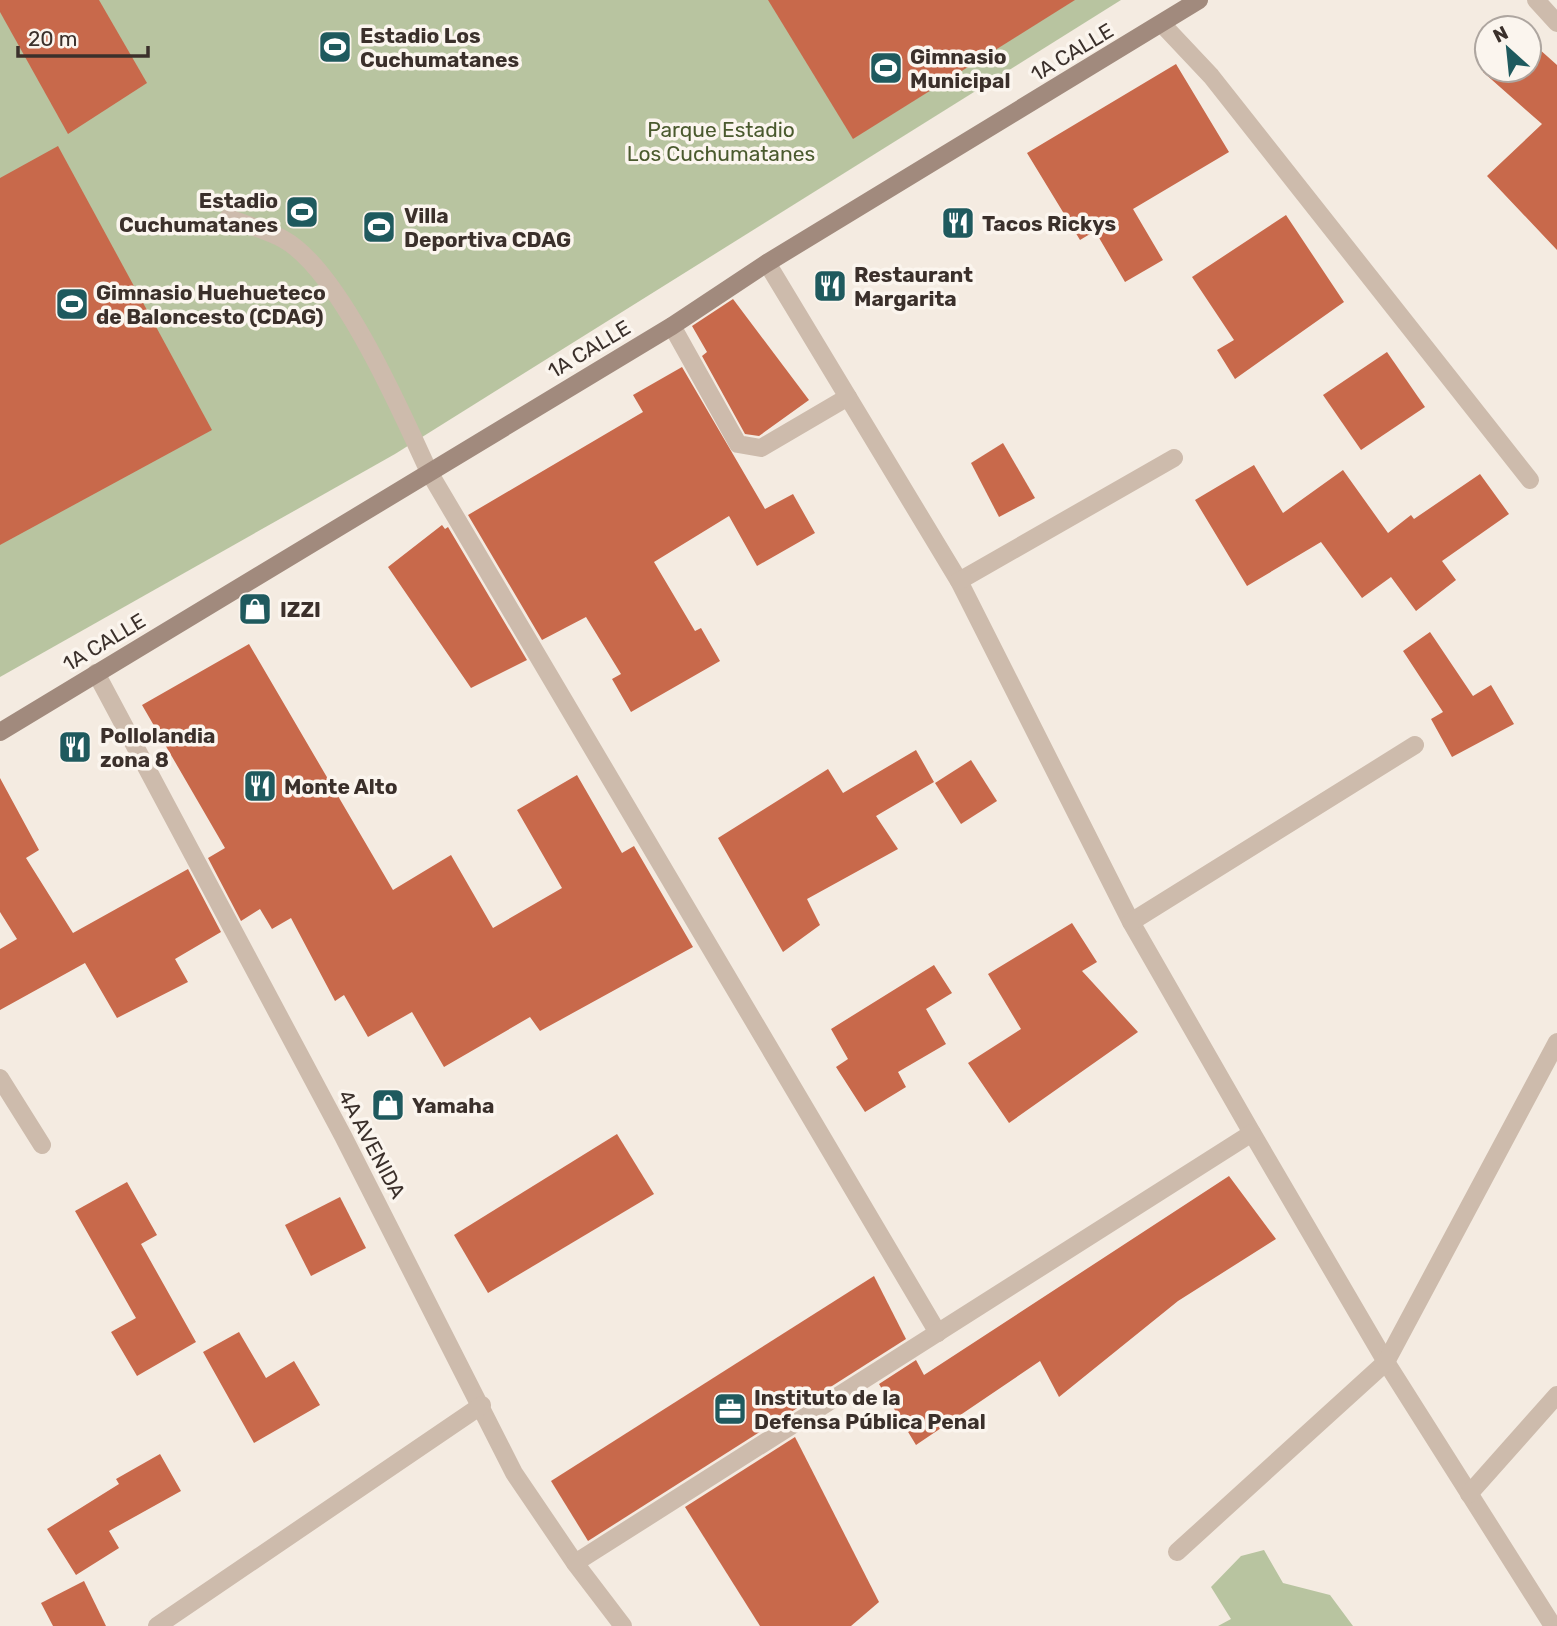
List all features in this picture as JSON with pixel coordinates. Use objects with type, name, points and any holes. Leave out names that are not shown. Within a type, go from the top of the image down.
[{"type":"main road","name":"1A CALLE","points":[[0,732],[672,326],[767,263],[1199,0]]},
{"type":"street","points":[[1536,0],[1557,23]]},
{"type":"street","points":[[1162,24],[1211,76],[1530,480]]},
{"type":"street","points":[[228,218],[285,239],[325,275],[391,389],[429,472],[938,1333]]},
{"type":"street","points":[[767,263],[959,581],[1131,922],[1252,1133],[1386,1362],[1553,1626]]},
{"type":"street","points":[[672,326],[738,444],[761,448],[848,397]]},
{"type":"street","points":[[959,581],[1174,458]]},
{"type":"street","name":"4A AVENIDA","points":[[96,673],[343,1136],[482,1405],[514,1473],[575,1563],[623,1626]]},
{"type":"street","points":[[1131,922],[1415,746]]},
{"type":"street","points":[[1177,1552],[1386,1362],[1557,1042]]},
{"type":"street","points":[[0,1078],[42,1144]]},
{"type":"street","points":[[575,1563],[1252,1133]]},
{"type":"street","points":[[1469,1494],[1557,1395]]},
{"type":"street","points":[[157,1626],[482,1405]]},
{"type":"green space","name":"Villa Deportiva CDAG","points":[[0,0],[1121,0],[395,454],[0,677]]},
{"type":"green space","points":[[1264,1550],[1283,1583],[1330,1595],[1353,1626],[1218,1626],[1231,1619],[1211,1587],[1241,1556]]},
{"type":"building","points":[[0,0],[99,0],[147,83],[68,134],[0,12]]},
{"type":"building","name":"Gimnasio Municipal","points":[[768,0],[1075,0],[853,139]]},
{"type":"building","points":[[1543,52],[1557,65],[1557,250],[1487,176],[1542,124],[1497,84],[1543,84]]},
{"type":"building","points":[[1176,64],[1229,152],[1133,209],[1163,260],[1125,282],[1095,231],[1080,240],[1027,153]]},
{"type":"building","name":"Gimnasio Huehueteco de Baloncesto (CDAG)","points":[[58,146],[212,430],[0,545],[0,178]]},
{"type":"building","points":[[1286,215],[1344,302],[1235,379],[1217,350],[1234,340],[1192,277]]},
{"type":"building","points":[[733,299],[809,400],[759,436],[745,434],[702,356],[707,352],[692,326]]},
{"type":"building","points":[[1387,352],[1425,407],[1361,450],[1323,395]]},
{"type":"building","points":[[682,367],[765,509],[793,494],[815,533],[757,566],[729,516],[654,562],[695,631],[701,628],[720,661],[631,712],[612,679],[621,674],[586,617],[542,640],[468,515],[643,412],[633,395]]},
{"type":"building","points":[[1003,443],[1035,498],[999,517],[971,463]]},
{"type":"building","points":[[1254,465],[1283,513],[1343,470],[1388,533],[1411,515],[1414,519],[1480,474],[1509,514],[1442,561],[1456,580],[1416,611],[1391,577],[1362,598],[1321,542],[1247,586],[1195,500]]},
{"type":"building","points":[[442,525],[445,529],[448,527],[527,660],[471,688],[388,567]]},
{"type":"building","points":[[1430,632],[1473,696],[1491,685],[1514,724],[1452,757],[1431,719],[1443,712],[1403,651]]},
{"type":"building","points":[[249,644],[393,890],[451,855],[493,928],[562,888],[517,810],[577,775],[622,853],[634,846],[693,947],[540,1031],[530,1017],[444,1067],[412,1012],[368,1037],[344,995],[335,1001],[291,918],[272,929],[260,909],[241,921],[208,858],[225,848],[142,705]]},
{"type":"building","points":[[916,750],[934,782],[876,816],[898,849],[807,899],[820,925],[783,952],[718,838],[828,769],[843,793]]},
{"type":"building","points":[[971,760],[997,801],[961,824],[935,783]]},
{"type":"building","points":[[0,778],[39,850],[26,858],[73,933],[188,869],[221,932],[175,959],[188,982],[117,1018],[85,963],[0,1010],[0,949],[17,939],[0,912]]},
{"type":"building","points":[[1072,923],[1097,962],[1082,971],[1138,1032],[1009,1123],[968,1063],[1021,1029],[988,974]]},
{"type":"building","points":[[934,965],[952,993],[926,1009],[946,1044],[898,1072],[906,1087],[865,1112],[836,1067],[848,1059],[831,1029]]},
{"type":"building","points":[[617,1134],[654,1194],[488,1293],[454,1235]]},
{"type":"building","points":[[1229,1176],[1276,1239],[1178,1301],[1059,1397],[1040,1361],[916,1445],[879,1384],[916,1360],[924,1375]]},
{"type":"building","points":[[127,1182],[157,1235],[141,1244],[196,1342],[137,1376],[111,1332],[136,1318],[75,1211]]},
{"type":"building","points":[[340,1197],[366,1248],[311,1276],[285,1225]]},
{"type":"building","name":"Instituto de la Defensa Pública Penal","points":[[874,1276],[906,1339],[588,1541],[551,1481]]},
{"type":"building","points":[[239,1332],[266,1378],[294,1361],[320,1405],[254,1443],[203,1352]]},
{"type":"building","points":[[795,1437],[879,1602],[851,1626],[760,1626],[685,1507]]},
{"type":"building","points":[[160,1454],[181,1491],[109,1531],[119,1548],[76,1575],[47,1529],[119,1484],[116,1479]]},
{"type":"building","points":[[84,1581],[106,1626],[53,1626],[41,1603]]},
{"type":"place","name":"Estadio Los Cuchumatanes","points":[[335,47]]},
{"type":"place","name":"Gimnasio Municipal","points":[[886,68]]},
{"type":"place","name":"Estadio Cuchumatanes","points":[[302,212]]},
{"type":"place","name":"Tacos Rickys","points":[[958,223]]},
{"type":"place","name":"Villa Deportiva CDAG","points":[[379,227]]},
{"type":"place","name":"Restaurant Margarita","points":[[830,286]]},
{"type":"place","name":"Gimnasio Huehueteco de Baloncesto (CDAG)","points":[[72,304]]},
{"type":"place","name":"IZZI","points":[[255,609]]},
{"type":"place","name":"Pollolandia zona 8","points":[[75,747]]},
{"type":"place","name":"Monte Alto","points":[[260,786]]},
{"type":"place","name":"Yamaha","points":[[388,1105]]},
{"type":"place","name":"Instituto de la Defensa Pública Penal","points":[[730,1409]]},
{"type":"park label","name":"Parque Estadio Los Cuchumatanes","points":[[721,141]]}]
